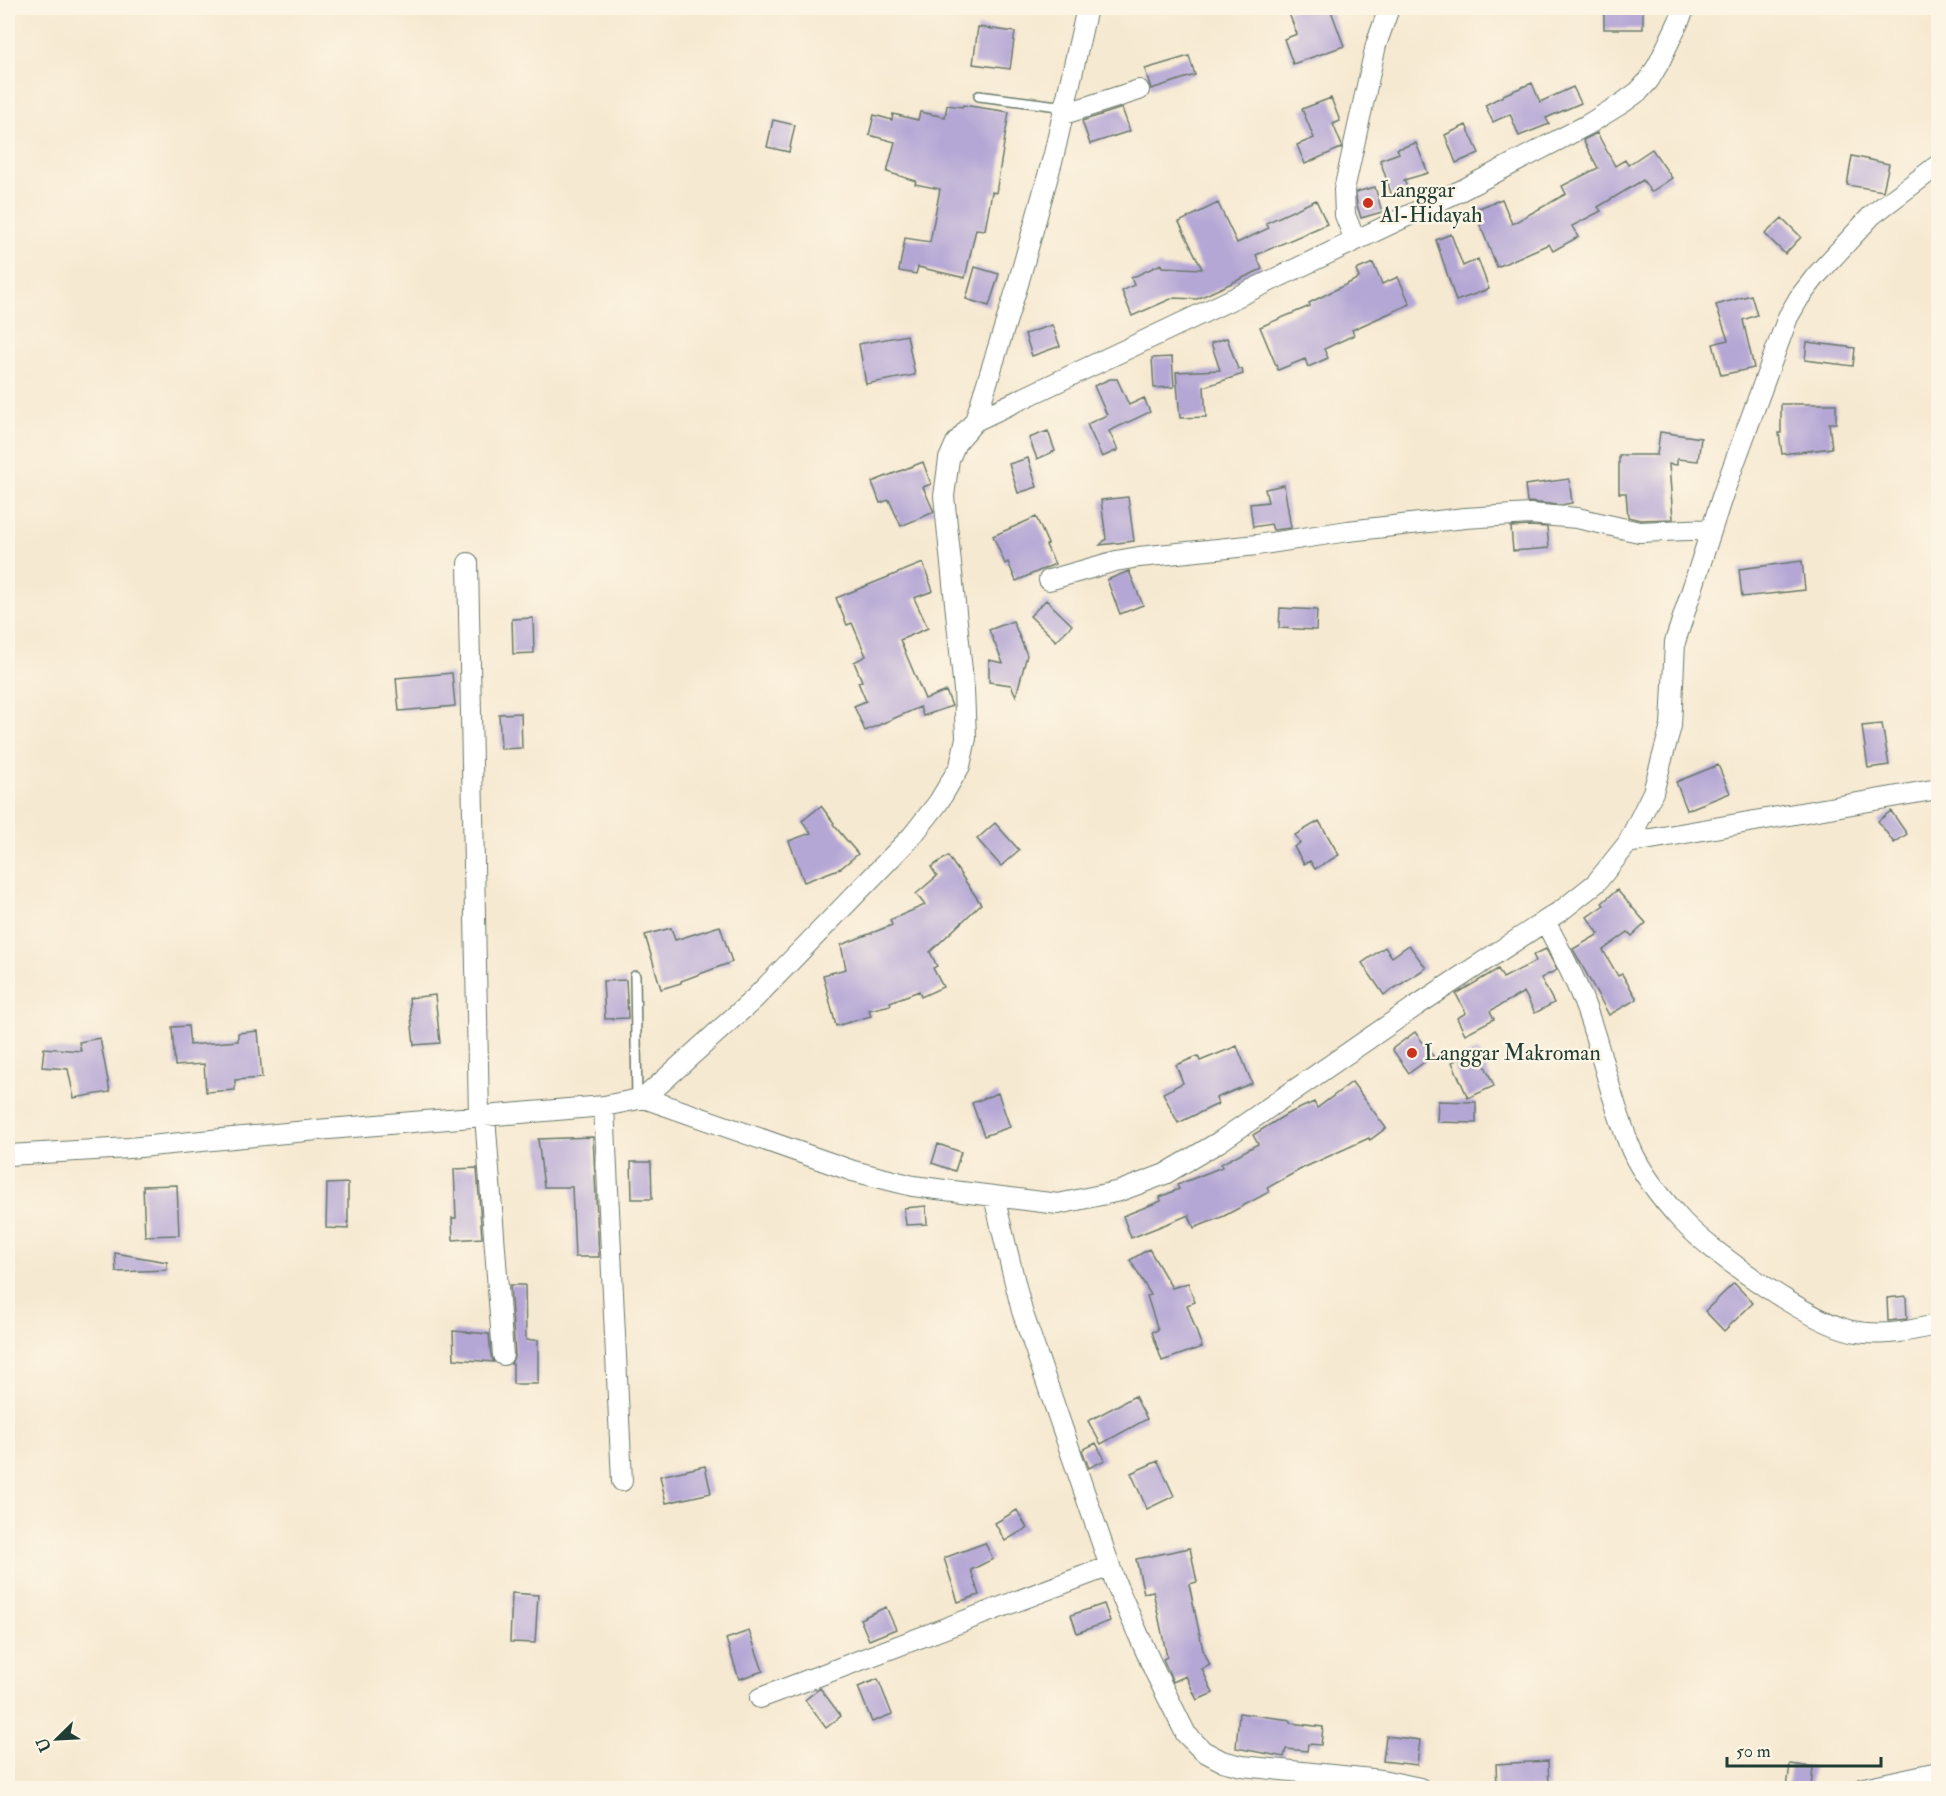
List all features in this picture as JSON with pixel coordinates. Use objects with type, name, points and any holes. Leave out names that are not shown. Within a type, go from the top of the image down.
[{"type":"street","points":[[975,422],[1018,284],[1065,110],[1087,8]]},
{"type":"street","points":[[1355,240],[1345,215],[1344,190],[1376,45],[1389,8]]},
{"type":"street","points":[[640,1099],[754,999],[872,878],[912,836],[938,802],[960,766],[966,738],[964,690],[944,496],[949,459],[956,443],[975,422],[1460,191],[1587,125],[1639,91],[1659,63],[1685,8]]},
{"type":"street","points":[[1065,110],[1139,90]]},
{"type":"street","points":[[8,1155],[129,1148],[604,1106],[640,1099],[853,1171],[913,1186],[1058,1204],[1120,1191],[1165,1174],[1219,1142],[1416,1006],[1545,921],[1596,883],[1628,843],[1653,792],[1671,726],[1675,642],[1711,529],[1788,317],[1799,298],[1872,215],[1938,165]]},
{"type":"street","points":[[1049,580],[1116,561],[1139,557],[1257,545],[1348,531],[1465,518],[1530,514],[1577,518],[1639,532],[1711,529]]},
{"type":"street","points":[[468,563],[482,1116],[503,1355]]},
{"type":"street","points":[[1628,843],[1938,789]]},
{"type":"street","points":[[1545,921],[1570,967],[1586,1009],[1633,1153],[1655,1188],[1684,1222],[1716,1251],[1814,1317],[1856,1332],[1914,1331],[1938,1324]]},
{"type":"street","points":[[604,1106],[622,1481]]},
{"type":"street","points":[[994,1197],[1022,1311],[1116,1584],[1186,1734],[1203,1750],[1222,1761],[1242,1766],[1382,1780],[1420,1788]]},
{"type":"street","points":[[760,1698],[1110,1566]]},
{"type":"street","points":[[1864,1788],[1938,1772]]},
{"type":"lane","points":[[979,96],[1065,110]]},
{"type":"lane","points":[[635,976],[640,1099]]},
{"type":"building","points":[[1297,8],[1330,8],[1344,46],[1293,64],[1284,39],[1297,34],[1288,11]]},
{"type":"building","points":[[1604,8],[1643,8],[1643,29],[1604,29]]},
{"type":"building","points":[[978,27],[1015,32],[1010,69],[973,64]]},
{"type":"building","points":[[1189,56],[1195,75],[1151,89],[1145,69]]},
{"type":"building","points":[[1532,83],[1540,102],[1573,87],[1581,103],[1546,118],[1549,124],[1519,136],[1510,114],[1493,122],[1485,105]]},
{"type":"building","points":[[1331,98],[1340,121],[1333,124],[1342,146],[1305,164],[1297,145],[1314,138],[1302,109]]},
{"type":"building","points":[[947,105],[1009,112],[996,193],[992,192],[985,230],[976,229],[965,278],[918,267],[916,274],[899,271],[905,238],[930,242],[940,189],[915,184],[916,181],[887,172],[895,142],[869,135],[874,115],[892,120],[893,114],[918,120],[920,112],[945,117]]},
{"type":"building","points":[[1122,108],[1130,131],[1090,144],[1082,121]]},
{"type":"building","points":[[773,120],[795,125],[789,152],[767,147]]},
{"type":"building","points":[[1466,125],[1479,153],[1456,163],[1445,135]]},
{"type":"building","points":[[1597,133],[1615,166],[1625,160],[1628,165],[1652,149],[1672,178],[1651,192],[1643,180],[1598,207],[1601,211],[1572,226],[1578,237],[1553,251],[1549,244],[1497,267],[1474,210],[1502,199],[1512,224],[1566,194],[1562,186],[1598,168],[1583,140]]},
{"type":"building","points":[[1416,143],[1428,173],[1404,180],[1408,190],[1392,196],[1380,160],[1399,153],[1397,149]]},
{"type":"building","points":[[1852,156],[1889,164],[1883,191],[1847,185]]},
{"type":"building","name":"Langgar Al-Hidayah","points":[[1375,187],[1382,212],[1361,218],[1356,192]]},
{"type":"building","points":[[1316,200],[1327,224],[1256,255],[1262,269],[1197,299],[1173,298],[1132,316],[1122,291],[1134,285],[1131,278],[1161,264],[1162,267],[1202,269],[1179,222],[1218,203],[1237,243],[1269,228],[1266,223]]},
{"type":"building","points":[[1782,218],[1801,237],[1785,254],[1765,234]]},
{"type":"building","points":[[1451,234],[1463,266],[1478,259],[1489,289],[1456,301],[1436,240]]},
{"type":"building","points":[[1373,263],[1382,284],[1398,277],[1410,304],[1352,330],[1354,335],[1324,349],[1328,358],[1308,367],[1305,359],[1278,370],[1260,327],[1310,306],[1309,303],[1359,278],[1356,270]]},
{"type":"building","points":[[975,267],[999,274],[989,306],[966,299]]},
{"type":"building","points":[[1751,295],[1757,315],[1743,320],[1754,368],[1721,375],[1713,344],[1728,340],[1716,305]]},
{"type":"building","points":[[1052,325],[1060,346],[1032,356],[1025,334]]},
{"type":"building","points":[[907,335],[915,375],[866,384],[859,344]]},
{"type":"building","points":[[1227,338],[1238,369],[1242,369],[1243,374],[1204,387],[1206,417],[1180,418],[1176,372],[1220,370],[1211,343]]},
{"type":"building","points":[[1807,342],[1855,348],[1853,366],[1805,360]]},
{"type":"building","points":[[1172,357],[1174,387],[1154,388],[1152,358]]},
{"type":"building","points":[[1110,379],[1117,379],[1129,405],[1144,398],[1150,412],[1109,431],[1118,450],[1102,457],[1087,424],[1107,415],[1094,386]]},
{"type":"building","points":[[1781,404],[1836,404],[1836,423],[1829,423],[1832,448],[1782,454],[1779,433],[1781,433]]},
{"type":"building","points":[[1048,431],[1055,451],[1037,459],[1029,438]]},
{"type":"building","points":[[1660,432],[1701,438],[1698,461],[1677,459],[1677,465],[1669,464],[1673,519],[1640,520],[1628,517],[1626,493],[1619,493],[1619,455],[1657,455]]},
{"type":"building","points":[[1028,458],[1037,487],[1018,493],[1009,464]]},
{"type":"building","points":[[923,462],[931,484],[923,487],[934,512],[901,526],[889,500],[880,503],[872,482]]},
{"type":"building","points":[[1569,479],[1572,503],[1561,505],[1527,502],[1525,485]]},
{"type":"building","points":[[1284,485],[1291,528],[1273,530],[1271,524],[1253,527],[1250,504],[1268,502],[1265,489]]},
{"type":"building","points":[[1128,497],[1134,541],[1100,545],[1106,539],[1101,500]]},
{"type":"building","points":[[1036,517],[1055,564],[1016,581],[1008,562],[1005,564],[993,536]]},
{"type":"building","points":[[1511,527],[1547,527],[1549,548],[1513,551]]},
{"type":"building","points":[[1802,561],[1805,590],[1742,597],[1739,569]]},
{"type":"building","points":[[923,563],[933,591],[914,598],[928,628],[900,640],[925,699],[946,691],[952,706],[923,716],[920,707],[865,731],[854,706],[866,701],[858,682],[862,681],[854,662],[866,656],[852,623],[847,625],[836,598]]},
{"type":"building","points":[[1129,571],[1143,605],[1120,614],[1107,580]]},
{"type":"building","points":[[1046,600],[1072,625],[1056,641],[1030,616]]},
{"type":"building","points":[[1280,608],[1317,610],[1316,630],[1279,628]]},
{"type":"building","points":[[533,618],[534,653],[513,654],[512,619]]},
{"type":"building","points":[[1013,621],[1027,655],[1016,696],[1011,685],[989,682],[989,660],[1003,663],[989,630]]},
{"type":"building","points":[[452,673],[455,706],[399,711],[396,678]]},
{"type":"building","points":[[521,713],[522,748],[501,749],[499,714]]},
{"type":"building","points":[[1882,724],[1889,765],[1868,768],[1862,726]]},
{"type":"building","points":[[1718,765],[1730,793],[1687,810],[1676,782]]},
{"type":"building","points":[[821,806],[858,854],[841,868],[804,882],[789,841],[811,833],[802,821]]},
{"type":"building","points":[[1891,811],[1907,834],[1894,843],[1878,821]]},
{"type":"building","points":[[1319,821],[1339,855],[1315,869],[1310,861],[1304,864],[1294,847],[1300,843],[1295,835]]},
{"type":"building","points":[[995,823],[1019,850],[1001,866],[977,839]]},
{"type":"building","points":[[948,856],[981,904],[930,952],[937,966],[933,968],[943,987],[921,997],[919,991],[890,1002],[891,1005],[869,1010],[871,1016],[836,1026],[823,975],[846,969],[841,945],[892,925],[890,920],[925,905],[916,894],[937,876],[931,867]]},
{"type":"building","points":[[1617,890],[1646,923],[1632,936],[1628,932],[1603,950],[1618,976],[1622,974],[1637,999],[1609,1015],[1573,949],[1599,934],[1587,917],[1604,905],[1602,903]]},
{"type":"building","points":[[720,926],[732,962],[661,989],[645,935],[671,928],[675,940]]},
{"type":"building","points":[[1409,945],[1426,968],[1384,995],[1362,963],[1385,947],[1392,957]]},
{"type":"building","points":[[1546,949],[1557,970],[1541,978],[1554,1003],[1535,1013],[1524,992],[1490,1011],[1494,1019],[1465,1034],[1457,1018],[1466,1013],[1456,994],[1498,969],[1503,978],[1536,961],[1533,955]]},
{"type":"building","points":[[626,980],[628,1018],[605,1019],[603,981]]},
{"type":"building","points":[[435,995],[440,1043],[414,1045],[409,998]]},
{"type":"building","points":[[188,1026],[190,1045],[238,1041],[238,1033],[258,1031],[262,1078],[235,1080],[235,1090],[206,1092],[204,1064],[175,1066],[172,1027]]},
{"type":"building","name":"Langgar Makroman","points":[[1415,1032],[1433,1056],[1409,1073],[1392,1049]]},
{"type":"building","points":[[100,1038],[110,1092],[74,1098],[68,1069],[42,1067],[44,1048],[81,1051],[79,1042]]},
{"type":"building","points":[[1237,1046],[1252,1083],[1216,1098],[1218,1104],[1178,1123],[1163,1093],[1183,1083],[1176,1065],[1198,1056],[1200,1061]]},
{"type":"building","points":[[1478,1050],[1494,1086],[1468,1098],[1452,1062]]},
{"type":"building","points":[[1352,1082],[1386,1128],[1370,1140],[1369,1138],[1303,1168],[1267,1188],[1269,1192],[1224,1216],[1194,1228],[1189,1215],[1131,1238],[1123,1216],[1161,1201],[1160,1197],[1179,1189],[1177,1185],[1222,1167],[1221,1164],[1258,1144],[1253,1135],[1287,1114],[1314,1102],[1317,1108]]},
{"type":"building","points":[[998,1093],[1010,1127],[984,1136],[972,1103]]},
{"type":"building","points":[[1438,1101],[1476,1102],[1476,1123],[1437,1122]]},
{"type":"building","points":[[593,1137],[599,1257],[575,1257],[572,1187],[544,1187],[538,1139]]},
{"type":"building","points":[[938,1144],[961,1152],[955,1171],[932,1163]]},
{"type":"building","points":[[631,1162],[651,1162],[652,1199],[632,1199]]},
{"type":"building","points":[[477,1168],[482,1238],[453,1240],[452,1218],[456,1218],[454,1169]]},
{"type":"building","points":[[348,1183],[348,1229],[326,1228],[327,1184]]},
{"type":"building","points":[[177,1185],[179,1235],[145,1236],[143,1186]]},
{"type":"building","points":[[926,1206],[927,1224],[906,1225],[904,1208]]},
{"type":"building","points":[[1149,1249],[1172,1288],[1188,1283],[1195,1302],[1187,1305],[1202,1347],[1162,1361],[1152,1332],[1158,1330],[1147,1296],[1151,1295],[1130,1260]]},
{"type":"building","points":[[115,1253],[167,1262],[167,1270],[116,1272]]},
{"type":"building","points":[[1734,1283],[1753,1303],[1724,1331],[1705,1311]]},
{"type":"building","points":[[510,1285],[525,1285],[526,1340],[538,1340],[538,1384],[513,1384],[513,1364],[511,1364],[515,1354]]},
{"type":"building","points":[[1906,1296],[1907,1319],[1888,1321],[1887,1298]]},
{"type":"building","points":[[453,1331],[489,1334],[491,1356],[494,1362],[454,1359]]},
{"type":"building","points":[[1135,1396],[1147,1419],[1101,1444],[1088,1421]]},
{"type":"building","points":[[1096,1443],[1105,1460],[1089,1468],[1082,1450]]},
{"type":"building","points":[[1158,1461],[1174,1496],[1147,1509],[1131,1473]]},
{"type":"building","points":[[705,1466],[711,1493],[666,1503],[660,1476]]},
{"type":"building","points":[[1017,1510],[1027,1528],[1005,1541],[995,1523]]},
{"type":"building","points":[[985,1543],[993,1559],[971,1570],[979,1595],[958,1602],[944,1558]]},
{"type":"building","points":[[1190,1548],[1197,1582],[1189,1584],[1203,1650],[1210,1665],[1202,1669],[1213,1693],[1197,1700],[1186,1676],[1173,1682],[1163,1659],[1167,1657],[1153,1591],[1144,1593],[1136,1559]]},
{"type":"building","points":[[512,1593],[538,1595],[535,1643],[510,1642]]},
{"type":"building","points":[[1104,1604],[1110,1621],[1077,1633],[1071,1615]]},
{"type":"building","points":[[886,1607],[896,1629],[869,1640],[860,1619]]},
{"type":"building","points":[[749,1631],[763,1671],[739,1679],[726,1639]]},
{"type":"building","points":[[878,1679],[892,1714],[872,1722],[858,1687]]},
{"type":"building","points":[[820,1688],[841,1716],[826,1728],[805,1700]]},
{"type":"building","points":[[1239,1713],[1323,1727],[1321,1745],[1308,1744],[1307,1751],[1286,1749],[1284,1757],[1236,1748]]},
{"type":"building","points":[[1386,1736],[1420,1740],[1417,1765],[1383,1761]]},
{"type":"building","points":[[1548,1761],[1549,1788],[1497,1788],[1496,1764]]},
{"type":"building","points":[[1790,1764],[1813,1767],[1811,1788],[1787,1788]]},
{"type":"place","name":"Langgar Al-Hidayah","points":[[1368,203]]},
{"type":"place","name":"Langgar Makroman","points":[[1412,1053]]}]
